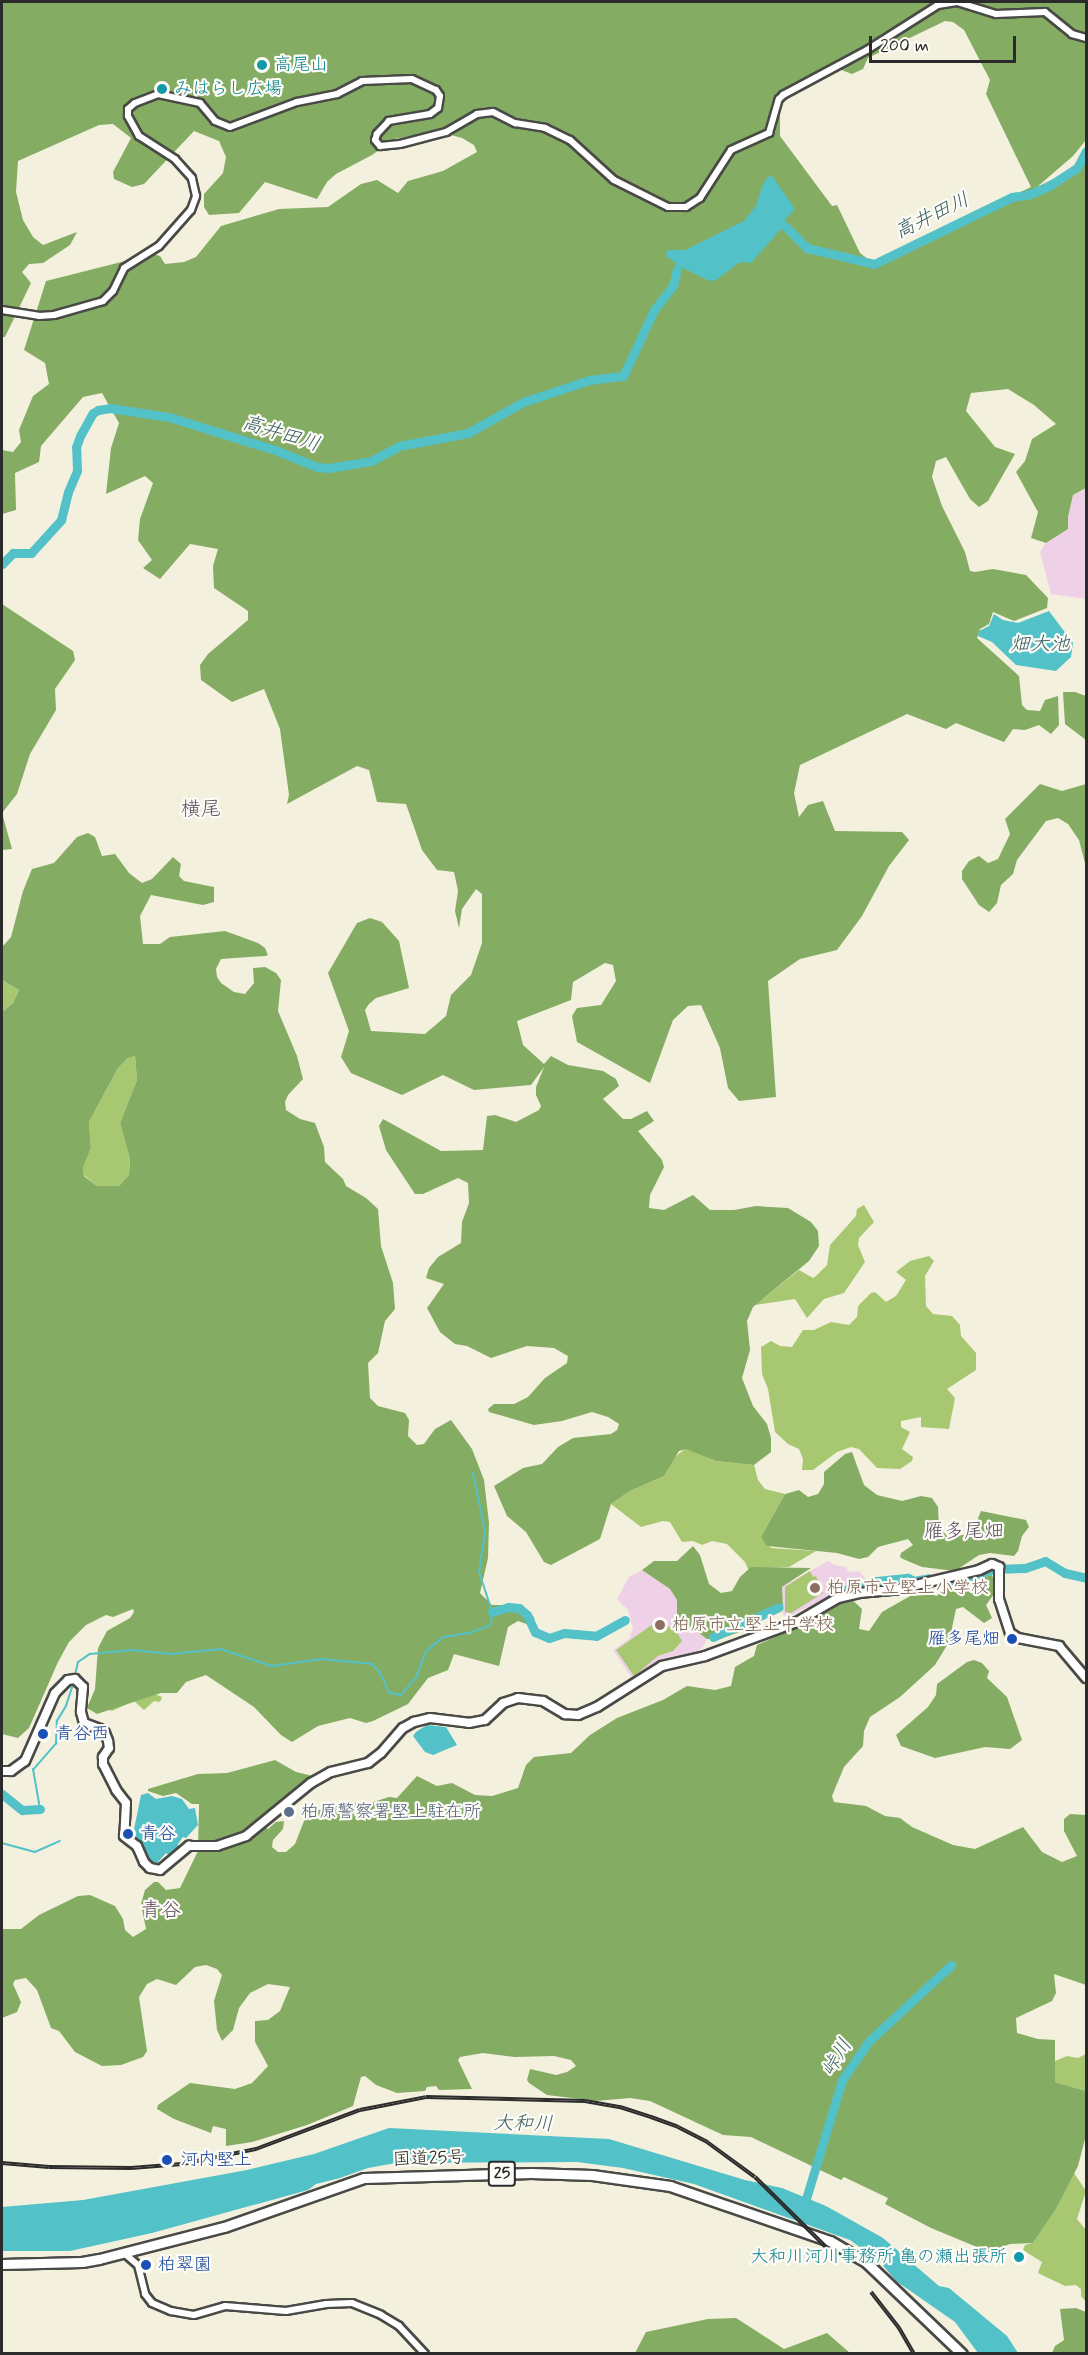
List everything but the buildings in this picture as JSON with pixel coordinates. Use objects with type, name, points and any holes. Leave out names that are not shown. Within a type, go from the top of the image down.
[{"type":"highway","name":"国道25号","points":[[2,2264],[82,2262],[224,2227],[364,2178],[531,2173],[592,2175],[670,2186],[830,2241],[866,2262],[962,2354]]},
{"type":"main road","points":[[2,1771],[11,1771],[25,1761],[55,1693],[68,1680],[75,1679],[83,1687],[81,1712],[84,1723],[100,1729],[105,1733],[108,1741],[109,1748],[103,1757],[103,1764],[112,1776],[116,1790],[126,1803],[124,1836],[137,1846],[144,1862],[150,1868],[160,1870],[189,1846],[218,1846],[246,1836],[311,1783],[331,1772],[368,1763],[381,1754],[403,1728],[414,1722],[430,1718],[469,1724],[485,1720],[503,1703],[518,1698],[543,1701],[565,1714],[578,1715],[597,1707],[662,1666],[705,1656],[797,1622],[838,1598],[859,1593],[895,1590],[992,1564],[999,1570],[999,1599],[1010,1633],[1018,1638],[1059,1646],[1086,1678]]},
{"type":"street","points":[[2,310],[39,316],[99,304],[110,295],[124,268],[159,246],[191,210],[196,196],[192,178],[175,159],[140,136],[129,120],[128,109],[144,98],[165,94],[195,101],[203,105],[215,121],[230,127],[297,102],[337,93],[362,81],[412,79],[436,90],[440,96],[438,108],[430,114],[388,121],[375,140],[380,146],[400,144],[446,132],[477,114],[493,111],[515,123],[545,128],[570,140],[614,180],[668,207],[686,207],[700,198],[731,150],[769,133],[779,99],[783,95],[867,50],[938,5],[957,2],[996,14],[1045,12],[1072,34],[1086,38]]},
{"type":"street","points":[[124,2252],[138,2265],[143,2288],[152,2303],[171,2311],[194,2315],[225,2306],[285,2311],[326,2304],[352,2303],[381,2315],[399,2326],[425,2354]]},
{"type":"shaded area","points":[[1086,489],[1086,599],[1051,594],[1040,552],[1045,544],[1068,529],[1073,495]]},
{"type":"shaded area","name":"柏原市立堅上小学校","points":[[828,1561],[846,1567],[848,1572],[859,1571],[867,1581],[844,1589],[790,1616],[783,1615],[782,1587]]},
{"type":"shaded area","name":"柏原市立堅上中学校","points":[[642,1570],[670,1589],[677,1600],[677,1617],[707,1639],[702,1648],[686,1658],[634,1681],[613,1650],[629,1639],[633,1629],[628,1610],[617,1599],[629,1577]]},
{"type":"green space","points":[[2,2],[1086,2],[1086,36],[1082,38],[1086,43],[1086,140],[1073,156],[1037,187],[1086,163],[1086,488],[1073,495],[1068,529],[1046,543],[1031,538],[1038,512],[1016,472],[1025,461],[1032,439],[1056,424],[1034,405],[1008,389],[971,393],[966,411],[995,447],[1015,454],[988,501],[979,507],[970,499],[946,457],[936,461],[932,477],[942,506],[965,552],[970,571],[993,569],[1026,575],[1048,598],[1047,608],[1014,621],[993,612],[989,624],[980,629],[977,638],[1019,676],[1022,705],[1027,710],[1040,711],[1045,700],[1058,696],[1059,725],[1051,734],[1039,725],[1025,730],[1013,729],[1004,742],[956,723],[946,729],[907,714],[800,765],[794,793],[799,817],[808,805],[823,801],[835,831],[902,832],[909,840],[889,866],[862,916],[837,950],[800,959],[768,981],[776,1097],[739,1101],[728,1088],[720,1048],[701,1005],[688,1006],[673,1020],[650,1083],[577,1042],[572,1016],[577,1008],[601,1005],[616,981],[613,965],[605,963],[573,982],[571,1000],[517,1021],[523,1045],[544,1064],[551,1056],[568,1065],[603,1071],[616,1079],[619,1086],[603,1099],[623,1119],[631,1119],[647,1111],[654,1121],[638,1131],[662,1160],[664,1167],[650,1195],[649,1208],[664,1210],[693,1195],[710,1210],[734,1210],[756,1206],[788,1208],[811,1222],[818,1231],[819,1246],[809,1261],[753,1307],[747,1321],[750,1350],[742,1378],[753,1406],[767,1424],[771,1438],[771,1452],[754,1465],[716,1461],[686,1449],[679,1451],[664,1476],[630,1491],[611,1504],[600,1539],[551,1565],[544,1562],[526,1532],[507,1516],[494,1486],[523,1468],[542,1464],[558,1447],[573,1438],[611,1434],[617,1430],[619,1424],[608,1417],[592,1412],[562,1421],[534,1425],[489,1412],[488,1409],[494,1404],[514,1404],[528,1397],[545,1378],[567,1363],[568,1356],[554,1348],[527,1346],[491,1358],[467,1346],[455,1344],[440,1332],[427,1308],[444,1284],[426,1278],[429,1268],[438,1257],[461,1243],[462,1222],[469,1203],[468,1183],[458,1178],[423,1194],[415,1194],[386,1150],[379,1126],[383,1119],[441,1151],[483,1150],[487,1116],[495,1115],[516,1122],[539,1110],[541,1106],[536,1095],[536,1087],[544,1067],[531,1085],[474,1090],[443,1075],[402,1095],[351,1073],[341,1057],[349,1031],[328,973],[357,923],[370,918],[382,922],[399,941],[409,988],[376,998],[369,1004],[365,1010],[371,1031],[425,1034],[446,1016],[451,995],[471,975],[482,943],[482,894],[476,889],[462,909],[459,928],[455,911],[458,891],[454,872],[437,870],[422,850],[406,804],[377,802],[369,770],[357,766],[287,804],[289,795],[280,729],[264,689],[232,702],[201,680],[200,665],[208,654],[248,620],[248,611],[214,588],[213,566],[218,549],[190,544],[160,579],[143,568],[152,560],[138,540],[140,519],[153,483],[145,476],[106,494],[111,448],[119,423],[102,393],[83,397],[41,446],[39,462],[15,473],[16,510],[2,514],[2,450],[13,452],[21,442],[19,430],[33,396],[49,384],[45,363],[24,350],[46,281],[153,254],[160,256],[165,264],[184,262],[196,257],[221,226],[279,209],[328,207],[361,184],[377,180],[398,193],[408,181],[443,171],[477,152],[474,145],[462,138],[436,131],[395,139],[372,155],[336,174],[327,182],[317,199],[265,182],[239,213],[209,215],[204,207],[204,194],[223,173],[226,157],[219,141],[194,131],[144,184],[132,187],[114,179],[113,172],[131,138],[113,124],[99,125],[18,161],[16,192],[23,220],[33,237],[43,245],[77,232],[70,245],[43,263],[29,264],[22,272],[31,283],[5,337],[2,337]],"holes":[[[945,21],[953,22],[964,30],[990,80],[986,94],[1031,187],[874,264],[860,253],[837,205],[832,206],[780,136],[780,102],[785,95],[839,69],[852,74],[863,69],[868,58]]]},
{"type":"green space","points":[[2,604],[73,651],[75,660],[55,689],[56,710],[30,754],[17,794],[2,813]]},
{"type":"green space","points":[[1063,692],[1075,692],[1086,696],[1086,740],[1065,724]]},
{"type":"green space","points":[[1040,784],[1062,791],[1086,784],[1086,867],[1079,840],[1068,824],[1058,818],[1046,821],[1017,860],[1013,874],[1001,885],[997,903],[989,912],[979,905],[962,879],[962,871],[969,861],[979,856],[988,863],[998,859],[1010,834],[1005,819]]},
{"type":"green space","points":[[2,813],[12,849],[2,850]]},
{"type":"green space","points":[[88,833],[95,837],[102,856],[115,854],[129,873],[142,883],[152,879],[173,857],[181,864],[179,876],[184,881],[214,887],[214,902],[203,905],[151,895],[140,916],[143,944],[160,944],[170,937],[225,931],[258,943],[265,948],[268,955],[265,956],[221,959],[216,969],[217,977],[221,983],[234,992],[245,994],[254,983],[253,968],[265,967],[276,973],[281,980],[278,1011],[297,1056],[303,1079],[288,1095],[285,1102],[286,1110],[300,1119],[315,1123],[324,1147],[325,1162],[343,1179],[346,1186],[366,1198],[378,1209],[381,1246],[393,1283],[395,1309],[385,1321],[378,1353],[368,1363],[370,1398],[378,1406],[405,1413],[409,1420],[408,1436],[417,1445],[424,1444],[435,1429],[451,1420],[472,1449],[484,1480],[489,1523],[488,1558],[480,1593],[492,1605],[519,1605],[534,1617],[535,1624],[532,1626],[518,1621],[508,1627],[499,1666],[454,1654],[448,1670],[428,1678],[408,1704],[373,1721],[366,1723],[350,1718],[318,1726],[292,1742],[281,1735],[254,1707],[206,1675],[186,1682],[177,1693],[161,1693],[97,1714],[87,1708],[95,1689],[98,1648],[107,1631],[130,1618],[134,1612],[133,1609],[113,1617],[106,1615],[86,1625],[69,1642],[29,1728],[18,1738],[2,1734],[2,1012],[13,1003],[19,990],[2,980],[2,947],[11,937],[23,891],[32,869],[54,863],[77,837]],"holes":[[[135,1056],[137,1080],[120,1123],[130,1159],[129,1175],[119,1186],[97,1186],[84,1176],[83,1168],[91,1148],[89,1122],[118,1068],[128,1058]]]},
{"type":"green space","points":[[2,980],[19,990],[13,1003],[2,1012]]},
{"type":"green space","points":[[135,1056],[137,1080],[120,1123],[130,1159],[129,1175],[119,1186],[97,1186],[84,1175],[83,1168],[91,1148],[89,1122],[118,1068],[128,1058]]},
{"type":"green space","points":[[864,1205],[874,1222],[859,1238],[858,1245],[865,1262],[844,1293],[824,1299],[807,1318],[795,1299],[755,1305],[799,1270],[813,1278],[816,1276],[827,1265],[830,1245],[856,1216],[857,1209]]},
{"type":"green space","points":[[929,1256],[934,1261],[925,1276],[926,1306],[933,1314],[952,1316],[960,1325],[961,1336],[976,1353],[976,1370],[947,1389],[955,1398],[949,1429],[921,1427],[921,1417],[901,1421],[901,1427],[910,1432],[902,1449],[913,1457],[912,1461],[900,1469],[877,1468],[859,1449],[851,1447],[837,1452],[813,1470],[802,1470],[803,1459],[799,1449],[788,1444],[775,1432],[768,1389],[762,1374],[761,1347],[771,1341],[780,1346],[792,1347],[803,1330],[814,1330],[831,1322],[849,1325],[857,1317],[858,1306],[871,1293],[875,1292],[886,1302],[896,1296],[906,1280],[896,1272],[910,1261]]},
{"type":"green space","points":[[686,1448],[716,1461],[754,1465],[758,1480],[765,1489],[785,1494],[761,1537],[771,1548],[816,1551],[789,1567],[748,1569],[745,1562],[727,1544],[712,1541],[702,1545],[693,1541],[682,1542],[670,1522],[663,1521],[641,1527],[611,1504],[630,1491],[664,1476],[675,1457]]},
{"type":"green space","points":[[852,1452],[864,1485],[877,1495],[902,1501],[921,1496],[932,1498],[938,1507],[939,1527],[949,1538],[967,1534],[975,1526],[981,1511],[1026,1520],[1029,1527],[1022,1536],[1018,1551],[1014,1556],[990,1553],[979,1555],[955,1571],[922,1567],[900,1557],[901,1553],[913,1545],[908,1539],[878,1547],[868,1557],[859,1559],[837,1553],[767,1546],[761,1537],[785,1494],[799,1490],[808,1497],[818,1494],[824,1484],[824,1472],[845,1454]]},
{"type":"green space","points":[[693,1546],[700,1555],[709,1584],[721,1593],[732,1591],[740,1577],[751,1567],[811,1568],[782,1587],[783,1607],[756,1620],[745,1630],[720,1639],[707,1639],[677,1617],[677,1600],[670,1589],[642,1570],[654,1561],[677,1561]]},
{"type":"green space","points":[[810,1571],[813,1577],[816,1576],[823,1593],[791,1613],[785,1612],[785,1587]]},
{"type":"green space","points":[[992,1575],[997,1590],[986,1605],[992,1618],[984,1623],[963,1607],[956,1609],[949,1642],[935,1665],[900,1697],[870,1717],[864,1731],[863,1746],[844,1767],[832,1796],[834,1802],[866,1806],[885,1816],[900,1818],[912,1827],[953,1845],[975,1849],[1023,1827],[1042,1852],[1062,1862],[1077,1856],[1064,1831],[1064,1819],[1070,1814],[1086,1815],[1086,1985],[1054,1974],[1056,1993],[1052,2001],[1016,2018],[1017,2033],[1038,2039],[1055,2040],[1055,2082],[1086,2091],[1085,2139],[1078,2166],[1056,2209],[1033,2243],[1010,2244],[989,2252],[931,2228],[885,2204],[888,2198],[844,2177],[841,2180],[751,2137],[723,2135],[650,2101],[630,2098],[596,2101],[547,2095],[527,2080],[530,2069],[556,2075],[576,2066],[571,2060],[554,2056],[515,2057],[483,2053],[460,2057],[458,2060],[472,2089],[439,2090],[436,2086],[427,2087],[425,2091],[397,2093],[376,2085],[365,2076],[361,2077],[353,2106],[307,2125],[252,2142],[226,2146],[226,2129],[213,2126],[211,2133],[174,2119],[157,2109],[158,2105],[190,2083],[235,2089],[252,2083],[268,2066],[255,2042],[255,2021],[268,2020],[280,2011],[290,1987],[268,1984],[250,1993],[239,2008],[233,2030],[222,2041],[217,2030],[214,2001],[222,1975],[217,1969],[206,1965],[195,1967],[176,1985],[157,1979],[147,1984],[139,1997],[147,2051],[143,2057],[121,2065],[102,2066],[75,2052],[59,2031],[51,2028],[37,1990],[26,1978],[15,1980],[13,1984],[21,2002],[17,2012],[2,2018],[2,1929],[21,1929],[39,1915],[78,1896],[90,1895],[115,1906],[123,1919],[125,1930],[133,1937],[146,1929],[141,1904],[145,1890],[154,1882],[158,1882],[166,1890],[180,1888],[198,1851],[199,1804],[192,1804],[176,1793],[163,1796],[148,1791],[148,1789],[198,1774],[227,1773],[275,1760],[296,1772],[313,1776],[315,1778],[259,1822],[268,1829],[276,1822],[284,1821],[283,1829],[273,1840],[272,1847],[278,1852],[286,1852],[295,1844],[304,1821],[315,1811],[347,1802],[367,1804],[389,1797],[397,1798],[417,1776],[437,1786],[452,1783],[475,1795],[492,1796],[518,1788],[526,1765],[534,1757],[571,1753],[590,1735],[617,1718],[663,1700],[687,1686],[715,1690],[731,1686],[735,1667],[754,1656],[757,1645],[818,1618],[850,1598],[862,1609],[859,1629],[869,1631],[882,1612],[919,1591],[937,1596],[946,1586],[965,1581],[971,1588],[984,1583],[985,1577]]},
{"type":"green space","points":[[659,1620],[676,1631],[682,1641],[673,1651],[658,1656],[634,1676],[616,1650]]},
{"type":"green space","points":[[974,1660],[982,1663],[989,1671],[987,1678],[1007,1697],[1022,1740],[1010,1749],[985,1747],[935,1758],[901,1746],[896,1735],[928,1707],[936,1695],[937,1684],[967,1662]]},
{"type":"green space","points":[[148,1691],[162,1697],[160,1702],[154,1701],[144,1710],[134,1701],[112,1711],[107,1709]]},
{"type":"green space","points":[[1086,2054],[1086,2091],[1055,2082],[1055,2061],[1067,2056],[1078,2058]]},
{"type":"green space","points":[[1074,2173],[1086,2191],[1077,2219],[1086,2230],[1086,2302],[1081,2296],[1081,2289],[1076,2285],[1065,2286],[1038,2273],[1042,2262],[1023,2250],[1025,2245],[1033,2243],[1056,2209]]},
{"type":"green space","points":[[1076,2308],[1086,2312],[1086,2353],[1052,2353],[1055,2346],[1064,2340],[1060,2309]]},
{"type":"green space","points":[[736,2318],[784,2349],[827,2333],[850,2353],[635,2353],[646,2332],[708,2319]]},
{"type":"water","points":[[772,176],[795,209],[785,220],[786,230],[781,229],[751,263],[740,262],[716,280],[709,281],[681,267],[677,269],[676,263],[666,256],[667,250],[685,250],[744,221],[756,206],[763,184],[768,177]]},
{"type":"water","name":"畑大池","points":[[1049,611],[1073,643],[1071,657],[1056,671],[1016,665],[992,642],[978,636],[979,631],[989,626],[994,614],[1003,620],[1018,623]]},
{"type":"water","points":[[427,1725],[446,1727],[457,1745],[433,1755],[425,1752],[413,1736]]},
{"type":"water","points":[[148,1793],[156,1799],[172,1796],[182,1799],[189,1809],[195,1808],[198,1825],[186,1838],[183,1837],[178,1844],[179,1848],[171,1857],[166,1853],[158,1862],[162,1867],[151,1866],[132,1839],[141,1795]]},
{"type":"water","points":[[389,2128],[609,2139],[745,2180],[782,2188],[826,2206],[883,2238],[939,2286],[949,2288],[1007,2336],[1018,2353],[978,2353],[955,2322],[896,2281],[880,2262],[850,2240],[694,2184],[623,2168],[577,2162],[396,2163],[368,2168],[316,2184],[308,2190],[152,2233],[70,2251],[2,2251],[2,2207],[83,2200],[247,2170],[314,2154]]},
{"type":"waterway","name":"高井田川","points":[[786,227],[807,248],[874,264],[1012,197],[1030,194],[1049,186],[1077,168],[1086,151]]},
{"type":"waterway","name":"高井田川","points":[[2,564],[13,553],[31,553],[61,520],[68,492],[77,471],[76,447],[93,413],[98,410],[110,408],[169,417],[275,450],[317,467],[329,468],[371,461],[399,446],[468,433],[523,402],[589,380],[623,376],[654,310],[673,286],[677,269]]},
{"type":"waterway","points":[[75,1675],[78,1662],[90,1654],[133,1650],[171,1654],[221,1649],[272,1666],[322,1659],[373,1664],[380,1672],[390,1693],[401,1695],[416,1678],[426,1652],[444,1637],[470,1633],[491,1625],[492,1612],[479,1572],[485,1532],[473,1473]]},
{"type":"waterway","points":[[954,1581],[994,1569],[1025,1568],[1045,1561],[1065,1573],[1086,1578]]},
{"type":"waterway","points":[[844,1590],[877,1581],[908,1578],[914,1581],[929,1578]]},
{"type":"waterway","points":[[492,1612],[508,1607],[519,1608],[527,1615],[535,1632],[549,1638],[564,1633],[596,1636],[625,1620]]},
{"type":"waterway","points":[[713,1637],[779,1607]]},
{"type":"waterway","points":[[40,1809],[33,1770],[56,1744],[57,1721],[66,1706],[74,1682]]},
{"type":"waterway","points":[[2,1794],[22,1810],[40,1809]]},
{"type":"waterway","points":[[2,1843],[35,1852],[60,1841]]},
{"type":"waterway","name":"峠川","points":[[805,2202],[842,2080],[869,2041],[951,1965]]},
{"type":"railway","points":[[2,2163],[49,2167],[131,2168],[182,2164],[256,2149],[360,2110],[426,2097],[585,2101],[620,2107],[651,2117],[678,2127],[707,2142],[755,2177],[826,2247]]},
{"type":"railway","points":[[871,2292],[899,2328],[914,2354]]},
{"type":"place","name":"高尾山","points":[[262,65]]},
{"type":"place","name":"みはらし広場","points":[[162,89]]},
{"type":"place","name":"柏原市立堅上小学校","points":[[815,1588]]},
{"type":"place","name":"柏原市立堅上中学校","points":[[660,1625]]},
{"type":"place","name":"雁多尾畑","points":[[1012,1639]]},
{"type":"place","name":"青谷西","points":[[43,1734]]},
{"type":"place","name":"柏原警察署堅上駐在所","points":[[289,1812]]},
{"type":"place","name":"青谷","points":[[128,1834]]},
{"type":"place","name":"河内堅上","points":[[167,2160]]},
{"type":"place","name":"大和川河川事務所 亀の瀬出張所","points":[[1019,2257]]},
{"type":"place","name":"柏翠園","points":[[146,2265]]},
{"type":"district","name":"横尾","points":[[201,809]]},
{"type":"district","name":"雁多尾畑","points":[[964,1531]]},
{"type":"district","name":"青谷","points":[[161,1910]]},
{"type":"water label","name":"大和川","points":[[523,2124]]}]
